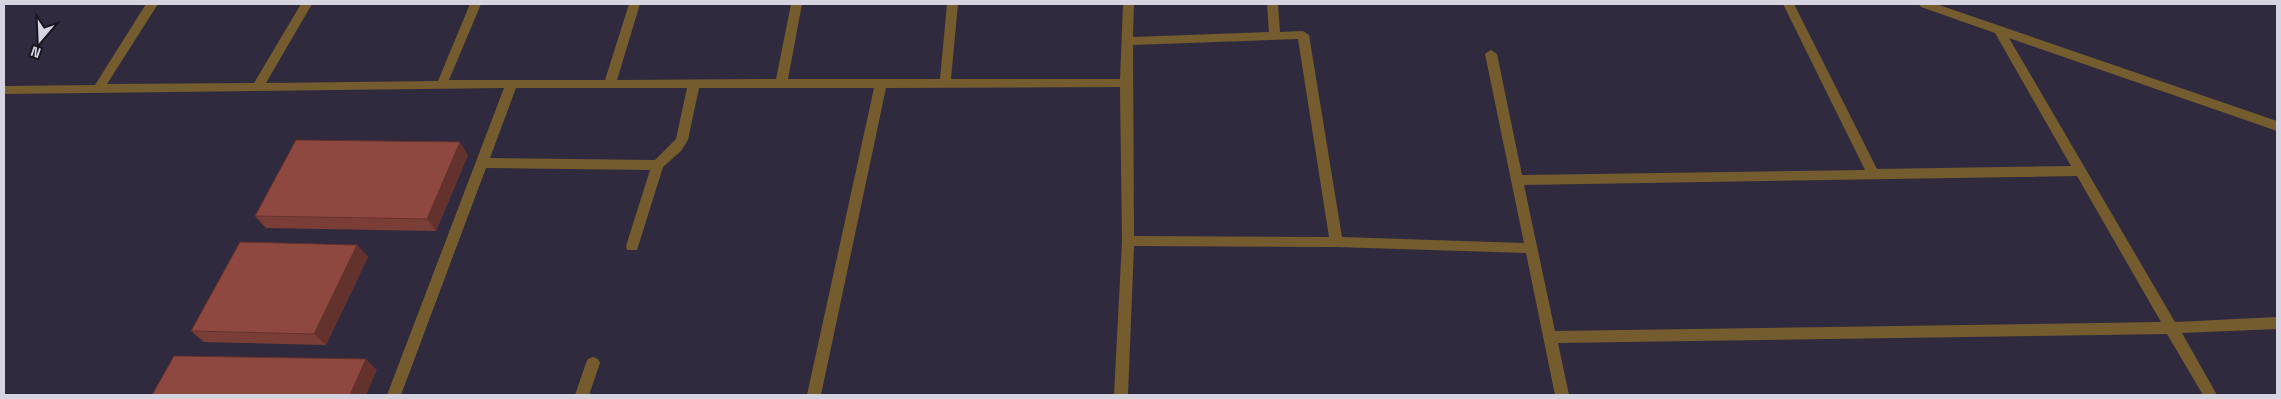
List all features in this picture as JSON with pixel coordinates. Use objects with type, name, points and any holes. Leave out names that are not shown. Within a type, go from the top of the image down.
[{"type":"street","points":[[98,89],[152,4]]},
{"type":"street","points":[[257,87],[306,4]]},
{"type":"street","points":[[442,84],[475,4]]},
{"type":"street","points":[[609,85],[634,4]]},
{"type":"street","points":[[780,83],[796,4]]},
{"type":"street","points":[[944,84],[952,4]]},
{"type":"street","points":[[1121,395],[1128,241],[1126,83],[1128,4]]},
{"type":"street","points":[[1273,4],[1275,36]]},
{"type":"street","points":[[1788,4],[1873,174]]},
{"type":"street","points":[[1925,4],[2277,126]]},
{"type":"street","points":[[1999,30],[2210,395]]},
{"type":"street","points":[[1127,41],[1303,35],[1336,242]]},
{"type":"street","points":[[1491,54],[1562,395]]},
{"type":"street","points":[[814,395],[881,83]]},
{"type":"street","points":[[4,90],[442,84],[1126,83]]},
{"type":"street","points":[[394,395],[512,84]]},
{"type":"street","points":[[632,246],[658,165],[677,148],[682,140],[694,84]]},
{"type":"street","points":[[482,163],[658,165]]},
{"type":"street","points":[[1516,180],[2080,171]]},
{"type":"street","points":[[1128,241],[1336,242],[1530,248]]},
{"type":"street","points":[[1550,337],[2171,328],[2277,323]]},
{"type":"street","points":[[582,395],[593,363]]},
{"type":"building","points":[[296,140],[460,142],[427,219],[255,216]]},
{"type":"building","points":[[240,242],[357,245],[314,334],[191,331]]},
{"type":"building","points":[[174,356],[366,359],[350,395],[152,395]]}]
